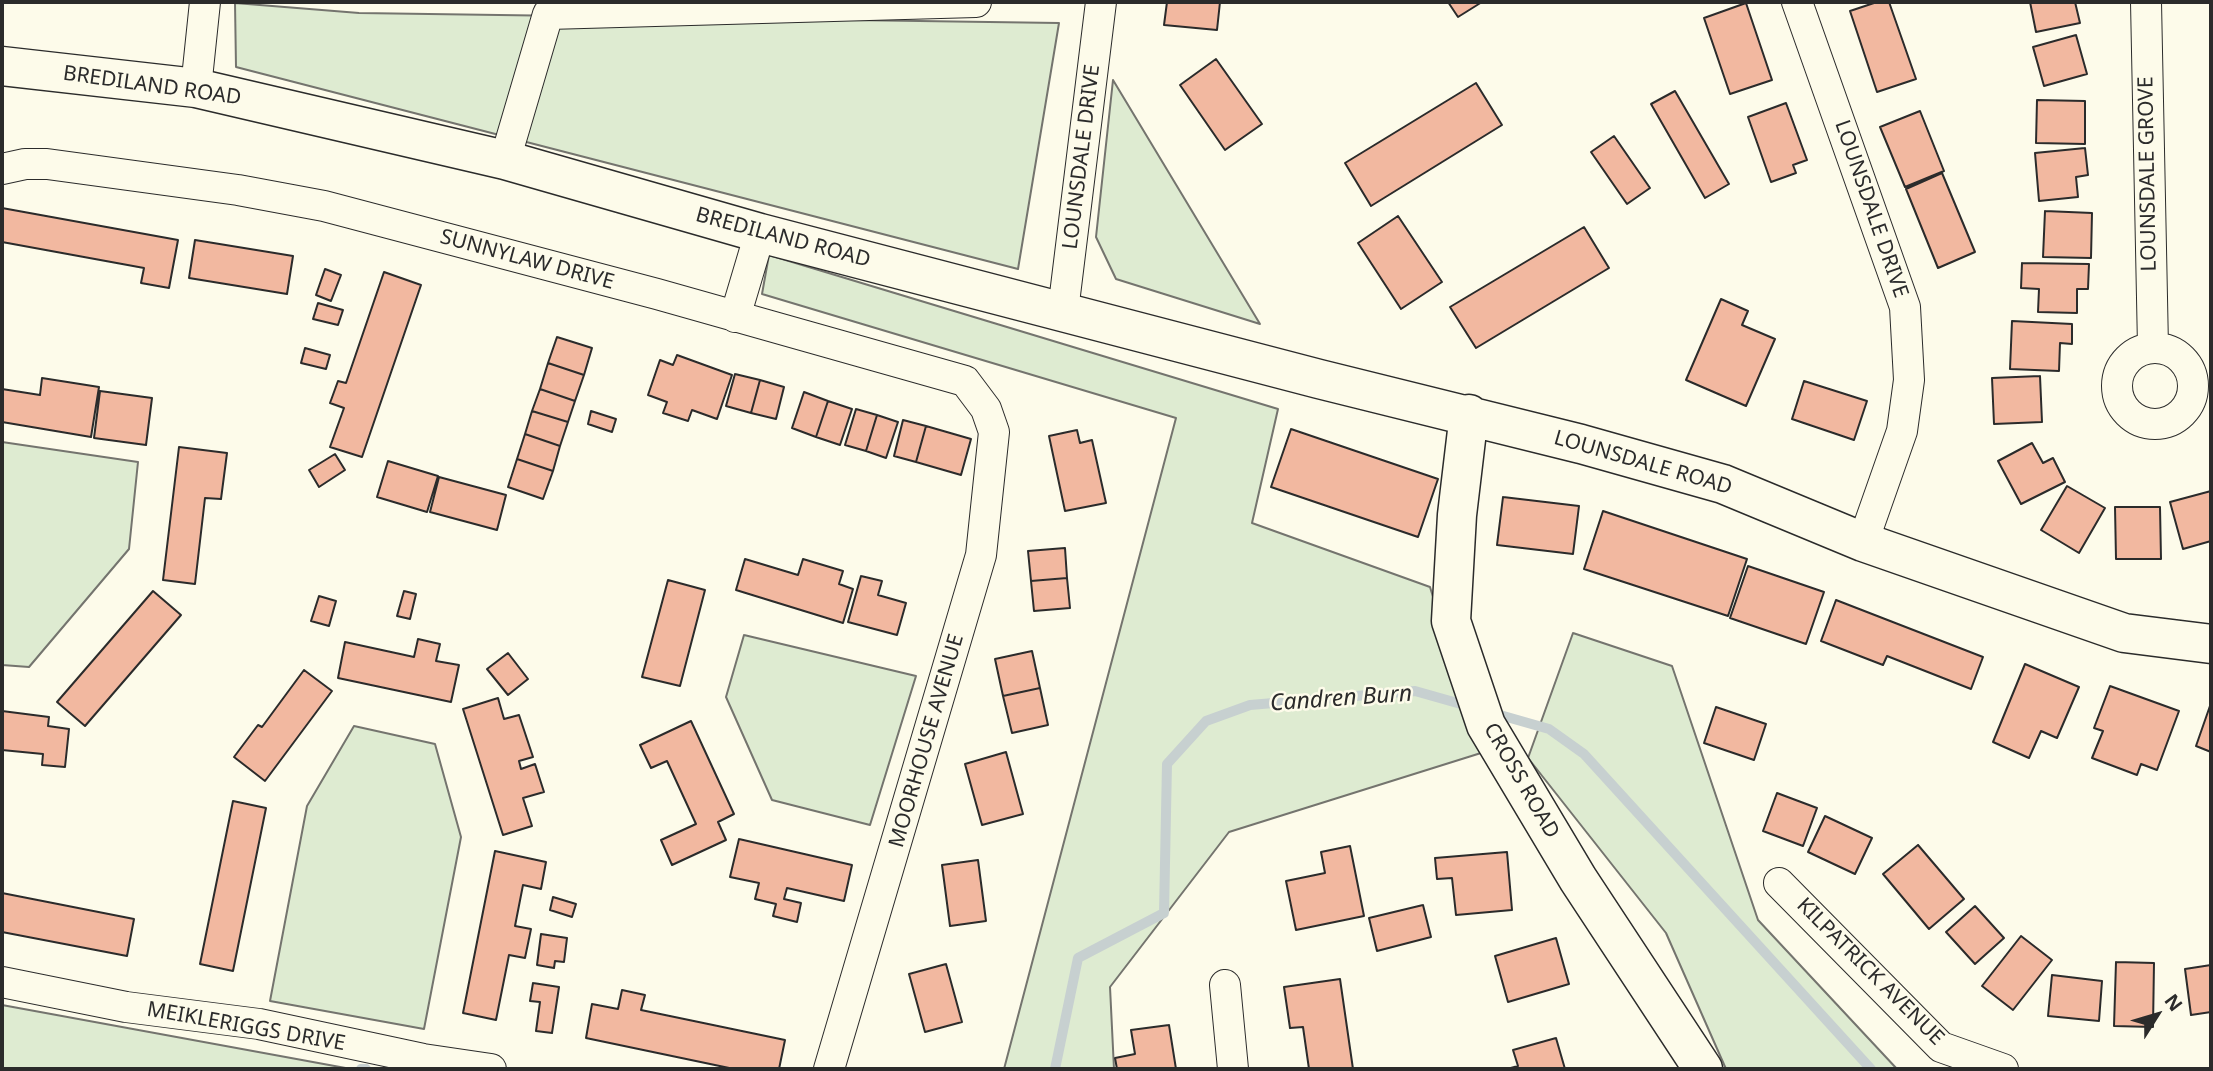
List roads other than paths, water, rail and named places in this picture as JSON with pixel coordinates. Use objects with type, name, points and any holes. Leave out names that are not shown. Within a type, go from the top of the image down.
[{"type":"street","points":[[196,88],[205,2]]},
{"type":"street","points":[[505,160],[548,14],[809,3],[976,2]]},
{"type":"street","name":"LOUNSDALE DRIVE","points":[[1063,311],[1101,2]]},
{"type":"street","name":"LOUNSDALE DRIVE","points":[[1797,2],[1905,307],[1909,380],[1902,431],[1863,542]]},
{"type":"street","name":"LOUNSDALE GROVE","points":[[2146,2],[2153,347]]},
{"type":"street","name":"BREDILAND ROAD","points":[[2,66],[196,88],[505,160],[760,233],[1063,311]]},
{"type":"street","name":"SUNNYLAW DRIVE","points":[[2,169],[25,164],[47,164],[238,190],[324,206],[965,381],[986,409]]},
{"type":"street","points":[[736,317],[760,233]]},
{"type":"street","name":"LOUNSDALE ROAD","points":[[1063,311],[1318,379],[1469,414],[1723,484],[1863,542],[2124,633],[2211,644]]},
{"type":"street","name":"MOORHOUSE AVENUE","points":[[829,1069],[981,555],[994,432],[986,409]]},
{"type":"street","name":"CROSS ROAD","points":[[1469,414],[1457,515],[1451,621],[1486,725],[1578,879],[1703,1069]]},
{"type":"street","name":"KILPATRICK AVENUE","points":[[1779,883],[1941,1046],[2003,1069]]},
{"type":"street","name":"MEIKLERIGGS DRIVE","points":[[2,982],[126,1007],[259,1024],[423,1059],[491,1069]]},
{"type":"street","points":[[1225,985],[1233,1069]]},
{"type":"waterway","name":"Candren Burn","points":[[1055,1069],[1078,958],[1164,913],[1167,764],[1206,721],[1250,705],[1415,691],[1468,706]]},
{"type":"waterway","name":"Candren Burn","points":[[1493,713],[1549,729],[1584,754],[1871,1069]]},
{"type":"waterway","name":"Candren Burn","points":[[361,1069],[366,1069]]}]
